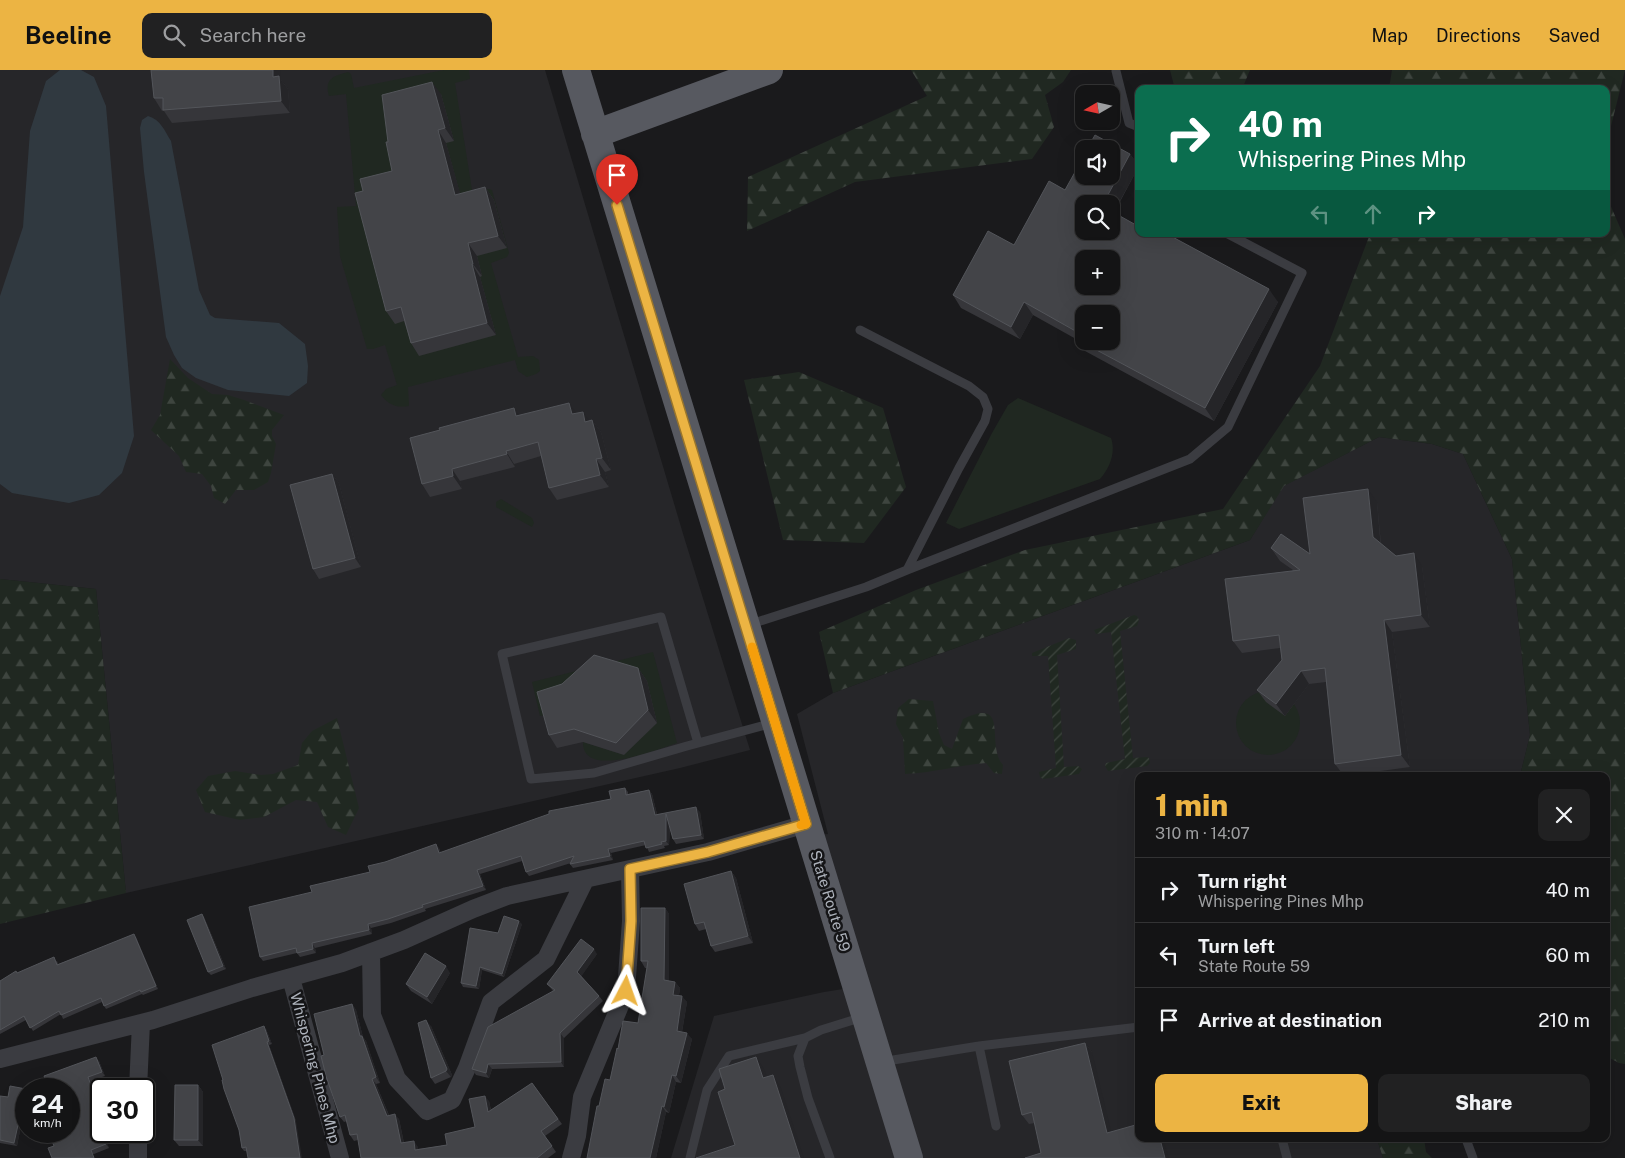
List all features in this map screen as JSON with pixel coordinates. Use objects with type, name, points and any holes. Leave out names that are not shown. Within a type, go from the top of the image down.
[{"type":"main road","name":"State Route 59","points":[[576,70],[909,1158]]},
{"type":"main road","points":[[595,134],[770,70]]},
{"type":"street","name":"Whispering Pines Mhp","points":[[0,1060],[141,1023],[252,988],[342,963],[507,896],[708,852],[806,824]]},
{"type":"street","points":[[571,1158],[577,1136],[582,1097],[626,991],[631,921],[630,869]]},
{"type":"street","points":[[371,952],[372,1015],[397,1079],[427,1111],[452,1100],[467,1068],[491,1002],[546,959],[585,880]]},
{"type":"street","name":"Whispering Pines Mhp","points":[[290,978],[340,1158]]},
{"type":"street","points":[[138,1078],[141,1023]]},
{"type":"street","points":[[138,1143],[138,1158]]},
{"type":"lane","points":[[1116,71],[1129,123],[1135,125]]},
{"type":"lane","points":[[746,626],[866,587],[1190,459],[1228,427],[1302,273],[1234,237]]},
{"type":"lane","points":[[860,330],[969,386],[983,398],[988,409],[985,421],[907,570]]},
{"type":"lane","points":[[698,743],[661,617],[502,654],[531,779],[594,773],[775,722]]},
{"type":"lane","points":[[690,1158],[707,1090],[729,1056],[805,1038],[820,1030],[865,1016]]},
{"type":"lane","points":[[880,1062],[979,1046],[1135,1027]]},
{"type":"lane","points":[[805,1038],[798,1056],[800,1067],[808,1098],[830,1158]]},
{"type":"lane","points":[[979,1046],[996,1126]]},
{"type":"lane","points":[[1283,1142],[1287,1158]]},
{"type":"lane","points":[[1467,1142],[1473,1158]]},
{"type":"shaded area","points":[[0,70],[545,70],[684,537],[750,750],[680,768],[126,893],[96,589],[0,579]]},
{"type":"shaded area","points":[[60,70],[81,70],[94,77],[106,106],[134,436],[122,473],[99,495],[69,503],[12,493],[0,484],[0,296],[23,227],[30,131],[46,81]]},
{"type":"shaded area","points":[[148,116],[159,123],[171,141],[199,290],[210,315],[215,318],[279,323],[305,344],[308,366],[307,383],[289,396],[228,390],[196,378],[182,368],[174,355],[166,337],[144,172],[140,128],[142,120]]},
{"type":"shaded area","points":[[1379,437],[1432,444],[1463,454],[1512,559],[1530,735],[1521,772],[1135,772],[1135,1142],[1378,1142],[1383,1158],[671,1158],[714,1016],[824,992],[856,987],[810,836],[828,834],[797,714],[833,693],[1250,540],[1283,486]]},
{"type":"green space","points":[[444,70],[469,70],[470,79],[455,83],[472,190],[492,190],[509,253],[507,257],[491,263],[518,357],[533,356],[539,360],[540,371],[527,377],[518,371],[515,360],[408,387],[409,406],[400,407],[390,403],[381,395],[386,389],[397,385],[385,345],[367,349],[340,256],[337,207],[356,206],[346,94],[329,96],[328,86],[331,79],[348,72],[351,74],[354,88]]},
{"type":"green space","points":[[911,70],[1071,70],[1063,82],[1045,95],[1054,127],[1032,159],[855,182],[747,231],[748,177],[927,96]]},
{"type":"green space","points":[[1170,70],[1250,70],[1244,85],[1174,85]]},
{"type":"green space","points":[[1392,70],[1625,70],[1610,130],[1610,85],[1390,85]]},
{"type":"green space","points":[[1610,204],[1625,239],[1625,1064],[1610,1058],[1610,772],[1521,772],[1530,735],[1512,559],[1463,454],[1432,444],[1379,437],[1284,486],[1250,540],[833,693],[819,632],[916,590],[1025,550],[1223,509],[1320,366],[1369,237],[1610,237]]},
{"type":"green space","points":[[170,359],[188,378],[212,394],[228,395],[284,415],[272,430],[272,436],[276,444],[268,482],[254,490],[236,490],[225,504],[214,498],[211,486],[202,474],[186,472],[179,456],[151,430],[160,415]]},
{"type":"green space","points":[[799,372],[883,408],[906,487],[864,543],[783,540],[744,380]]},
{"type":"green space","points":[[1018,398],[1111,438],[1113,449],[1107,470],[1100,479],[959,529],[946,523],[1008,405]]},
{"type":"green space","points":[[501,499],[532,518],[534,523],[532,527],[496,507],[496,502]]},
{"type":"green space","points":[[0,579],[96,589],[126,893],[0,924]]},
{"type":"green space","points":[[1134,615],[1139,620],[1137,626],[1120,631],[1133,758],[1147,757],[1150,763],[1147,766],[1108,771],[1105,766],[1106,763],[1125,759],[1111,632],[1096,634],[1094,630]]},
{"type":"green space","points":[[1069,638],[1076,640],[1076,649],[1057,655],[1064,767],[1078,766],[1082,769],[1079,774],[1043,779],[1040,777],[1039,772],[1056,768],[1048,656],[1032,656],[1032,653]]},
{"type":"green space","points":[[653,652],[677,743],[623,759],[608,761],[595,759],[586,753],[583,742],[624,755],[548,714],[540,716],[532,682]]},
{"type":"green space","points":[[1262,691],[1274,691],[1291,700],[1298,711],[1300,723],[1298,735],[1291,746],[1274,755],[1262,755],[1250,750],[1241,741],[1236,729],[1236,717],[1241,705],[1250,696]]},
{"type":"green space","points":[[909,699],[933,701],[939,733],[944,745],[952,749],[963,719],[978,714],[987,714],[992,718],[998,756],[1003,765],[1002,774],[994,773],[986,763],[905,774],[903,738],[896,724],[898,708]]},
{"type":"green space","points":[[337,718],[359,808],[346,835],[328,827],[317,802],[296,800],[264,817],[240,820],[205,812],[196,790],[208,776],[235,771],[261,775],[273,774],[298,765],[302,743],[312,731]]},
{"type":"green space","points":[[1378,1142],[1424,1142],[1426,1152],[1432,1158],[1383,1158]]},
{"type":"building","points":[[151,70],[273,70],[273,77],[279,76],[281,101],[163,110],[163,98],[154,98]]},
{"type":"building","points":[[432,82],[445,128],[438,130],[455,195],[485,187],[498,236],[468,243],[487,323],[411,343],[401,307],[386,311],[355,193],[363,191],[360,179],[392,171],[386,142],[388,142],[382,95]]},
{"type":"building","points":[[1095,135],[1104,140],[1092,140]]},
{"type":"building","points":[[1120,149],[1130,154],[1120,173]]},
{"type":"building","points":[[1075,172],[1075,185],[1113,185],[1108,195],[1075,195],[1075,240],[1120,240],[1120,216],[1135,224],[1135,237],[1173,237],[1269,289],[1205,408],[1097,350],[1120,350],[1120,305],[1075,305],[1075,331],[1024,302],[1011,327],[953,295],[988,231],[1014,245],[1049,181],[1065,190]]},
{"type":"building","points":[[569,403],[572,414],[583,412],[585,422],[592,420],[602,458],[596,459],[600,475],[549,488],[538,442],[506,451],[507,454],[452,469],[453,476],[422,484],[410,438],[440,430],[439,428],[514,408],[516,416]]},
{"type":"building","points":[[332,474],[355,558],[313,569],[290,485]]},
{"type":"building","points":[[1368,489],[1373,537],[1396,556],[1414,553],[1421,615],[1384,620],[1401,755],[1335,764],[1325,668],[1301,671],[1276,704],[1257,690],[1282,660],[1279,635],[1233,641],[1225,579],[1300,570],[1271,548],[1281,534],[1310,554],[1303,498]]},
{"type":"building","points":[[594,655],[638,668],[648,710],[616,743],[574,729],[549,735],[537,692],[562,684]]},
{"type":"building","points":[[625,788],[626,795],[649,790],[655,815],[696,807],[701,835],[673,839],[666,814],[666,841],[661,842],[662,844],[646,848],[644,841],[608,849],[610,856],[570,864],[574,856],[526,872],[521,856],[477,870],[483,886],[422,905],[423,907],[388,919],[368,924],[369,930],[312,943],[313,949],[297,953],[296,948],[260,957],[249,907],[312,892],[310,886],[370,872],[368,866],[436,844],[439,853],[549,814],[549,811],[611,799],[609,791]]},
{"type":"building","points":[[731,871],[748,936],[711,946],[704,922],[695,924],[684,884]]},
{"type":"building","points":[[641,908],[665,908],[664,980],[675,982],[673,995],[682,996],[677,1031],[687,1033],[676,1076],[672,1075],[664,1107],[662,1106],[650,1158],[587,1158],[597,1106],[599,1106],[605,1079],[610,1080],[623,1021],[638,1023],[648,961],[641,961]]},
{"type":"building","points":[[202,914],[223,966],[208,972],[187,920]]},
{"type":"building","points":[[504,916],[519,921],[502,974],[480,967],[476,986],[461,983],[470,928],[498,933]]},
{"type":"building","points":[[134,934],[156,986],[141,992],[140,990],[104,1006],[101,998],[61,1015],[59,1011],[30,1028],[24,1016],[0,1030],[0,981],[16,971],[17,973],[54,957],[57,965]]},
{"type":"building","points":[[581,939],[594,949],[577,972],[599,996],[560,1033],[561,1062],[488,1064],[486,1073],[472,1069],[488,1027],[555,990],[547,984]]},
{"type":"building","points":[[425,953],[446,966],[427,997],[406,984]]},
{"type":"building","points":[[352,1004],[360,1036],[362,1036],[376,1077],[372,1079],[387,1116],[395,1114],[401,1143],[414,1141],[415,1150],[447,1145],[445,1134],[475,1127],[469,1099],[485,1096],[488,1112],[532,1083],[558,1119],[541,1131],[552,1146],[537,1158],[361,1158],[357,1134],[350,1135],[345,1115],[340,1117],[326,1076],[321,1056],[324,1055],[314,1014]]},
{"type":"building","points":[[426,1020],[447,1069],[431,1078],[418,1023]]},
{"type":"building","points":[[264,1026],[269,1041],[267,1042],[294,1118],[300,1158],[248,1158],[246,1147],[242,1148],[239,1130],[224,1089],[212,1045]]},
{"type":"building","points":[[1085,1043],[1107,1133],[1135,1125],[1135,1142],[1161,1142],[1165,1158],[1025,1158],[1041,1153],[1032,1112],[1022,1115],[1009,1061]]},
{"type":"building","points":[[96,1057],[102,1072],[88,1077],[90,1083],[90,1143],[106,1144],[91,1150],[94,1158],[52,1158],[48,1148],[54,1146],[53,1143],[80,1143],[80,1078],[45,1078],[44,1076]]},
{"type":"building","points":[[756,1057],[763,1078],[773,1075],[800,1158],[696,1158],[735,1145],[718,1092],[725,1089],[719,1069]]},
{"type":"building","points":[[175,1085],[198,1085],[198,1140],[174,1140]]},
{"type":"building","points":[[10,1086],[15,1087],[14,1143],[0,1140],[0,1096],[8,1097]]},
{"type":"slow traffic","points":[[752,647],[806,824],[801,825]]},
{"type":"route","points":[[617,205],[806,824],[708,852],[630,869],[631,921],[626,991]]}]
